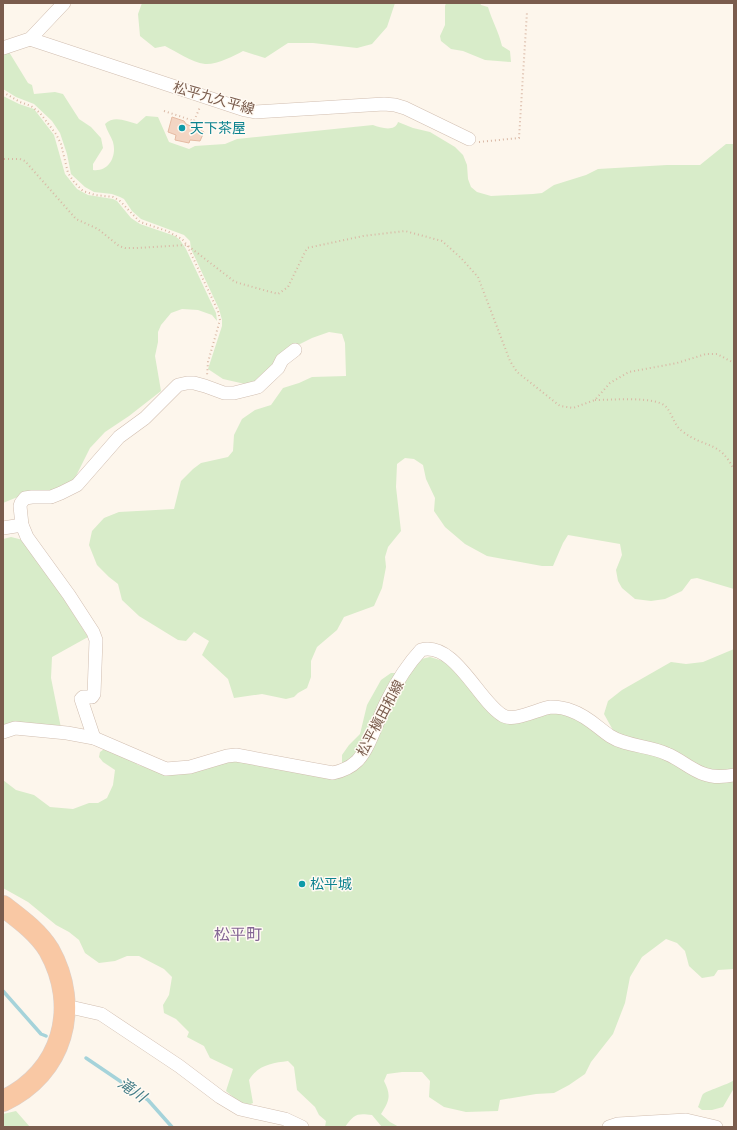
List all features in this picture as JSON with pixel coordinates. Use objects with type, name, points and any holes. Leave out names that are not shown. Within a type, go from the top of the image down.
[{"type":"highway","points":[[3,906],[38,936],[49,950],[60,973],[66,1006],[64,1028],[49,1062],[36,1079],[23,1090],[3,1101]]},
{"type":"street","points":[[3,48],[30,39],[64,3]]},
{"type":"street","name":"松平九久平線","points":[[30,39],[245,110],[255,112],[384,104],[395,105],[405,108],[473,141]]},
{"type":"street","points":[[94,738],[81,699],[83,697],[92,697],[94,694],[96,640],[93,632],[69,595],[29,540],[22,525],[20,506],[25,498],[51,497],[77,485],[119,437],[145,418],[178,385],[187,383],[206,386],[224,394],[234,394],[258,387],[278,368],[282,360],[295,350]]},
{"type":"street","points":[[3,528],[22,525]]},
{"type":"street","name":"松平槇田和線","points":[[3,732],[15,728],[67,733],[94,738],[166,769],[190,767],[227,756],[236,755],[333,773],[351,767],[358,760],[364,752],[387,701],[414,657],[421,650],[434,649],[455,663],[487,702],[503,716],[515,718],[550,707],[566,709],[573,711],[591,721],[610,736],[620,741],[666,753],[704,774],[721,777],[734,775]]},
{"type":"street","points":[[66,1006],[102,1014],[180,1066],[220,1097],[240,1109],[285,1119],[302,1127]]},
{"type":"street","points":[[609,1127],[626,1124],[686,1120],[716,1127]]},
{"type":"path","points":[[473,141],[519,138],[527,12]]},
{"type":"path","points":[[3,92],[15,100],[31,106],[40,113],[56,134],[61,144],[68,173],[83,191],[95,195],[113,197],[120,201],[140,222],[175,234],[235,282],[278,294],[288,287],[307,248],[363,236],[405,231],[442,241],[461,258],[478,277],[510,361],[517,372],[560,406],[573,408],[595,400],[651,400],[662,403],[668,409],[680,430],[695,440],[715,447],[723,452],[730,461],[734,470]]},
{"type":"path","points":[[164,111],[194,121],[204,97]]},
{"type":"path","points":[[4,159],[20,159],[25,161],[76,219],[98,229],[119,246],[125,248],[136,248],[187,245]]},
{"type":"path","points":[[187,245],[218,311],[220,320],[208,362],[206,386]]},
{"type":"path","points":[[595,400],[610,383],[629,372],[677,363],[706,354],[716,354],[734,363]]},
{"type":"green space","points":[[142,3],[395,3],[387,27],[372,44],[357,48],[313,43],[288,43],[265,58],[243,51],[219,62],[205,64],[189,59],[165,46],[155,48],[140,36],[138,14]]},
{"type":"green space","points":[[446,3],[480,3],[481,5],[488,7],[502,46],[510,51],[511,62],[485,60],[463,51],[451,49],[441,41],[440,36],[445,25]]},
{"type":"green space","points":[[3,52],[9,52],[28,83],[32,85],[34,94],[55,92],[63,94],[79,119],[91,127],[101,138],[103,148],[93,164],[93,170],[99,170],[107,166],[113,158],[113,142],[105,124],[116,119],[137,124],[146,116],[158,117],[169,142],[189,149],[195,146],[225,144],[237,139],[373,125],[391,128],[398,122],[413,128],[430,132],[455,147],[463,155],[467,165],[468,179],[471,187],[477,192],[491,196],[542,193],[554,185],[586,175],[598,169],[667,165],[700,165],[726,144],[734,144],[734,589],[697,578],[691,579],[682,591],[665,599],[651,601],[635,599],[622,588],[618,581],[616,570],[622,555],[620,544],[568,535],[553,566],[542,566],[487,556],[465,544],[445,527],[434,511],[435,498],[426,479],[423,465],[414,459],[405,458],[397,464],[396,487],[401,531],[388,547],[385,557],[386,567],[382,588],[374,606],[344,617],[337,630],[317,647],[311,661],[311,677],[307,688],[294,697],[286,699],[262,694],[234,698],[228,679],[202,655],[209,641],[194,632],[186,641],[178,640],[139,616],[122,600],[118,584],[97,565],[89,545],[92,531],[104,518],[119,512],[174,509],[181,481],[193,469],[201,463],[228,457],[233,451],[234,435],[242,419],[255,410],[271,405],[283,388],[312,377],[346,376],[345,343],[342,334],[329,332],[294,347],[259,380],[245,384],[223,379],[208,369],[222,326],[222,320],[219,309],[191,249],[190,241],[184,235],[141,219],[132,211],[124,199],[112,194],[94,192],[85,187],[71,174],[67,154],[60,133],[52,121],[34,104],[16,97],[3,89]]},
{"type":"green space","points":[[3,96],[34,109],[54,135],[65,174],[77,189],[88,195],[113,199],[117,201],[131,218],[140,224],[175,236],[180,240],[186,249],[216,313],[217,321],[212,315],[198,310],[182,309],[171,313],[161,325],[158,332],[158,342],[155,356],[161,391],[129,416],[105,432],[90,448],[74,480],[46,494],[20,496],[3,503]]},
{"type":"green space","points":[[11,537],[23,540],[38,558],[88,637],[52,657],[51,678],[61,728],[3,729],[3,539]]},
{"type":"green space","points":[[734,649],[734,772],[721,775],[636,743],[614,732],[604,714],[608,701],[622,690],[671,662],[686,664],[703,662]]},
{"type":"green space","points":[[430,657],[451,665],[491,713],[554,710],[572,713],[608,737],[734,778],[734,969],[718,970],[714,976],[702,978],[689,966],[685,951],[677,943],[666,939],[642,957],[630,977],[625,1003],[613,1034],[591,1062],[585,1074],[569,1085],[554,1093],[536,1094],[500,1100],[498,1111],[466,1112],[444,1107],[429,1097],[430,1081],[422,1072],[387,1074],[384,1081],[388,1090],[388,1101],[381,1114],[390,1122],[399,1127],[382,1127],[372,1115],[359,1114],[351,1119],[345,1127],[325,1127],[326,1121],[319,1115],[315,1107],[297,1090],[294,1067],[288,1061],[271,1064],[257,1071],[249,1080],[253,1103],[248,1105],[239,1102],[226,1091],[233,1069],[210,1058],[204,1046],[187,1037],[189,1032],[176,1019],[164,1013],[163,1005],[169,995],[172,977],[164,969],[139,956],[127,956],[115,961],[99,963],[85,953],[79,940],[69,932],[56,925],[28,902],[3,888],[3,780],[16,790],[34,795],[50,807],[73,809],[89,803],[98,803],[107,798],[113,785],[115,770],[103,762],[99,757],[100,752],[107,747],[122,752],[138,765],[149,768],[228,759],[340,776],[390,704],[417,660]]},
{"type":"green space","points":[[391,673],[400,673],[363,748],[342,767],[342,755],[360,734],[367,705],[381,680]]},
{"type":"green space","points":[[734,1080],[734,1088],[723,1107],[712,1110],[702,1110],[698,1107],[703,1094]]},
{"type":"green space","points":[[16,1111],[30,1127],[3,1127],[3,1114]]},
{"type":"building","name":"天下茶屋","points":[[172,117],[184,121],[186,124],[204,132],[200,141],[190,140],[189,143],[175,140],[176,135],[168,132]]},
{"type":"waterway","name":"滝川","points":[[3,991],[41,1034],[46,1036]]},
{"type":"waterway","name":"滝川","points":[[86,1058],[148,1100],[172,1127]]},
{"type":"place","name":"天下茶屋","points":[[182,128]]},
{"type":"place","name":"松平城","points":[[302,884]]},
{"type":"district","name":"松平町","points":[[238,934]]}]
